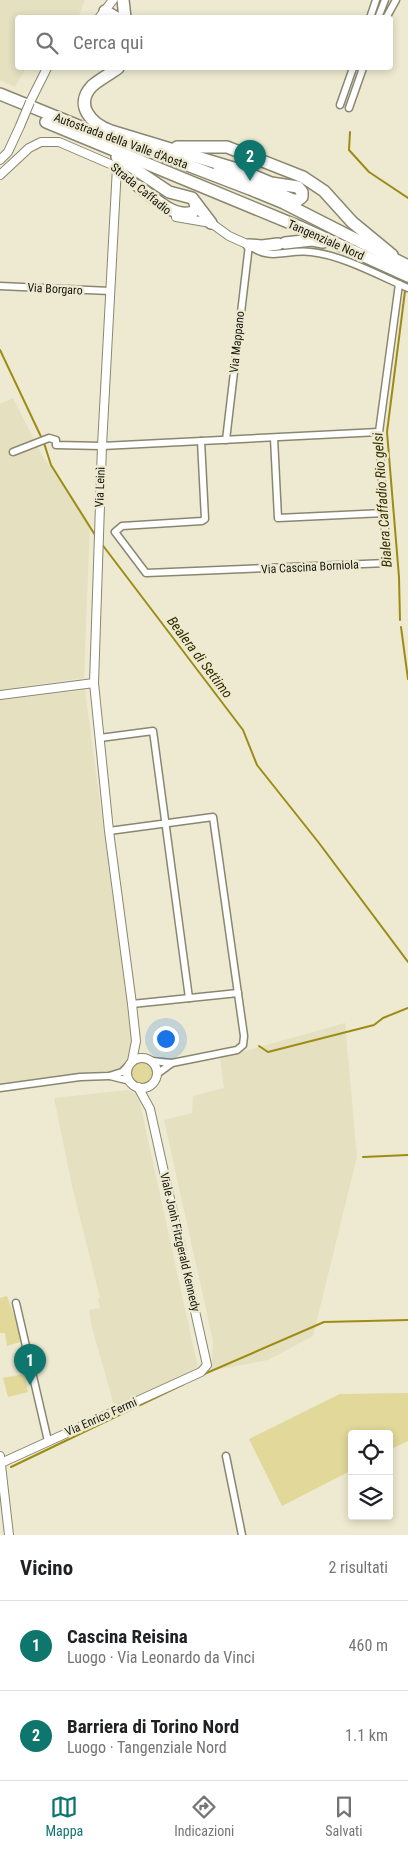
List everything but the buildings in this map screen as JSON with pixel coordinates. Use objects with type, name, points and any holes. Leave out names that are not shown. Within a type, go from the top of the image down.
[{"type":"highway","points":[[123,0],[125,15]]},
{"type":"highway","points":[[115,70],[88,91],[85,102],[87,113],[93,123],[104,129],[161,145],[271,183],[298,187],[302,194],[296,200]]},
{"type":"highway","name":"Autostrada della Valle d'Aosta","points":[[0,94],[116,141],[177,160],[247,188]]},
{"type":"highway","name":"Autostrada della Valle d'Aosta","points":[[0,102],[240,203]]},
{"type":"highway","points":[[96,143],[169,192],[176,196],[190,197],[212,223]]},
{"type":"highway","points":[[161,145],[227,147],[303,177],[324,191],[352,222],[404,264]]},
{"type":"highway","points":[[177,160],[230,173],[296,200],[329,227]]},
{"type":"highway","points":[[138,186],[163,204],[179,212],[192,212],[196,208],[195,203]]},
{"type":"highway","name":"Tangenziale Nord","points":[[247,188],[404,264]]},
{"type":"highway","name":"Tangenziale Nord","points":[[240,203],[408,276]]},
{"type":"highway","points":[[249,244],[262,246],[312,240],[383,265]]},
{"type":"street","points":[[102,14],[113,0]]},
{"type":"street","points":[[371,15],[376,0]]},
{"type":"street","points":[[379,15],[385,0]]},
{"type":"street","points":[[388,15],[396,0]]},
{"type":"street","points":[[0,160],[8,152],[46,70]]},
{"type":"street","points":[[340,105],[352,70]]},
{"type":"street","points":[[349,108],[362,70]]},
{"type":"street","name":"Strada Caffadio","points":[[0,175],[29,148],[41,142],[59,142],[117,167],[154,202],[172,215],[212,223],[230,236],[249,244],[260,253],[266,255],[301,252],[318,253],[408,288]]},
{"type":"street","name":"Via Leinì","points":[[117,167],[98,532],[94,683],[109,831],[136,1041]]},
{"type":"street","name":"Via Mappano","points":[[226,440],[249,244]]},
{"type":"street","name":"Via Cascina Borniola","points":[[201,441],[205,519],[202,521],[122,526],[116,532],[146,573],[387,563],[379,432],[399,284]]},
{"type":"street","name":"Via Borgaro","points":[[0,286],[110,291]]},
{"type":"street","points":[[13,452],[41,439],[56,440],[56,445],[102,446],[379,432]]},
{"type":"street","points":[[274,438],[278,518],[384,512]]},
{"type":"street","points":[[0,695],[94,683]]},
{"type":"street","points":[[100,738],[154,731],[189,998]]},
{"type":"street","points":[[0,1088],[80,1077],[109,1076],[122,1072],[130,1064],[149,1059],[172,1063],[237,1050],[242,1045],[244,1036],[213,817],[109,831]]},
{"type":"street","points":[[132,1004],[238,992]]},
{"type":"street","points":[[136,1041],[157,1074]]},
{"type":"street","points":[[130,1081],[130,1064],[136,1041]]},
{"type":"street","points":[[109,1076],[130,1081],[138,1088],[144,1088],[153,1084],[157,1074],[172,1063]]},
{"type":"street","name":"Viale Jonh Fitzgerald Kennedy","points":[[150,1109],[153,1084]]},
{"type":"street","name":"Viale Jonh Fitzgerald Kennedy","points":[[138,1088],[150,1109],[206,1357],[207,1365],[201,1372]]},
{"type":"street","points":[[16,1304],[48,1441]]},
{"type":"street","name":"Via Enrico Fermi","points":[[1,1459],[48,1441],[201,1372]]},
{"type":"street","points":[[226,1456],[242,1535]]},
{"type":"street","points":[[1,1459],[9,1535]]},
{"type":"shaded area","points":[[0,0],[85,0],[79,15],[15,15],[15,70],[25,70],[15,87],[0,80]]},
{"type":"shaded area","points":[[13,398],[42,455],[90,524],[84,678],[0,690],[0,404]]},
{"type":"shaded area","points":[[85,690],[133,1051],[128,1066],[122,1072],[0,1088],[0,700]]},
{"type":"shaded area","points":[[345,1023],[357,1157],[313,1336],[268,1360],[211,1371],[213,1341],[164,1120],[192,1113],[193,1096],[224,1088],[220,1058]]},
{"type":"shaded area","points":[[142,1061],[147,1062],[153,1068],[153,1078],[147,1084],[142,1085],[137,1084],[131,1078],[130,1073],[131,1068],[137,1062]]},
{"type":"shaded area","points":[[128,1090],[138,1094],[198,1368],[115,1408],[92,1328],[89,1310],[100,1308],[98,1299],[100,1298],[72,1186],[54,1098]]},
{"type":"shaded area","points":[[7,1296],[23,1341],[7,1346],[5,1333],[0,1333],[0,1298]]},
{"type":"shaded area","points":[[24,1374],[28,1392],[8,1397],[3,1378]]},
{"type":"shaded area","points":[[408,1393],[408,1441],[393,1448],[393,1430],[348,1430],[348,1472],[282,1506],[249,1439],[340,1394]]},
{"type":"waterway","name":"Bialera Caffadio Rio gelsi","points":[[350,132],[349,150],[369,172],[408,198]]},
{"type":"waterway","name":"Bialera Caffadio Rio gelsi","points":[[400,620],[399,577],[387,432],[405,291]]},
{"type":"waterway","name":"Bealera di Settimo","points":[[0,350],[44,443],[51,465],[95,535]]},
{"type":"waterway","name":"Bealera di Settimo","points":[[101,543],[243,730],[257,765],[319,843],[408,962]]},
{"type":"waterway","name":"Bialera Caffadio Rio gelsi","points":[[401,627],[408,679]]},
{"type":"waterway","points":[[259,1046],[268,1052],[374,1025],[383,1018],[408,1008]]},
{"type":"waterway","points":[[363,1157],[408,1155]]},
{"type":"waterway","points":[[202,1375],[324,1322],[408,1320]]},
{"type":"waterway","points":[[11,1467],[184,1384]]},
{"type":"place","name":"Barriera di Torino Nord","points":[[250,181]]},
{"type":"place","name":"Cascina Reisina","points":[[30,1385]]}]
